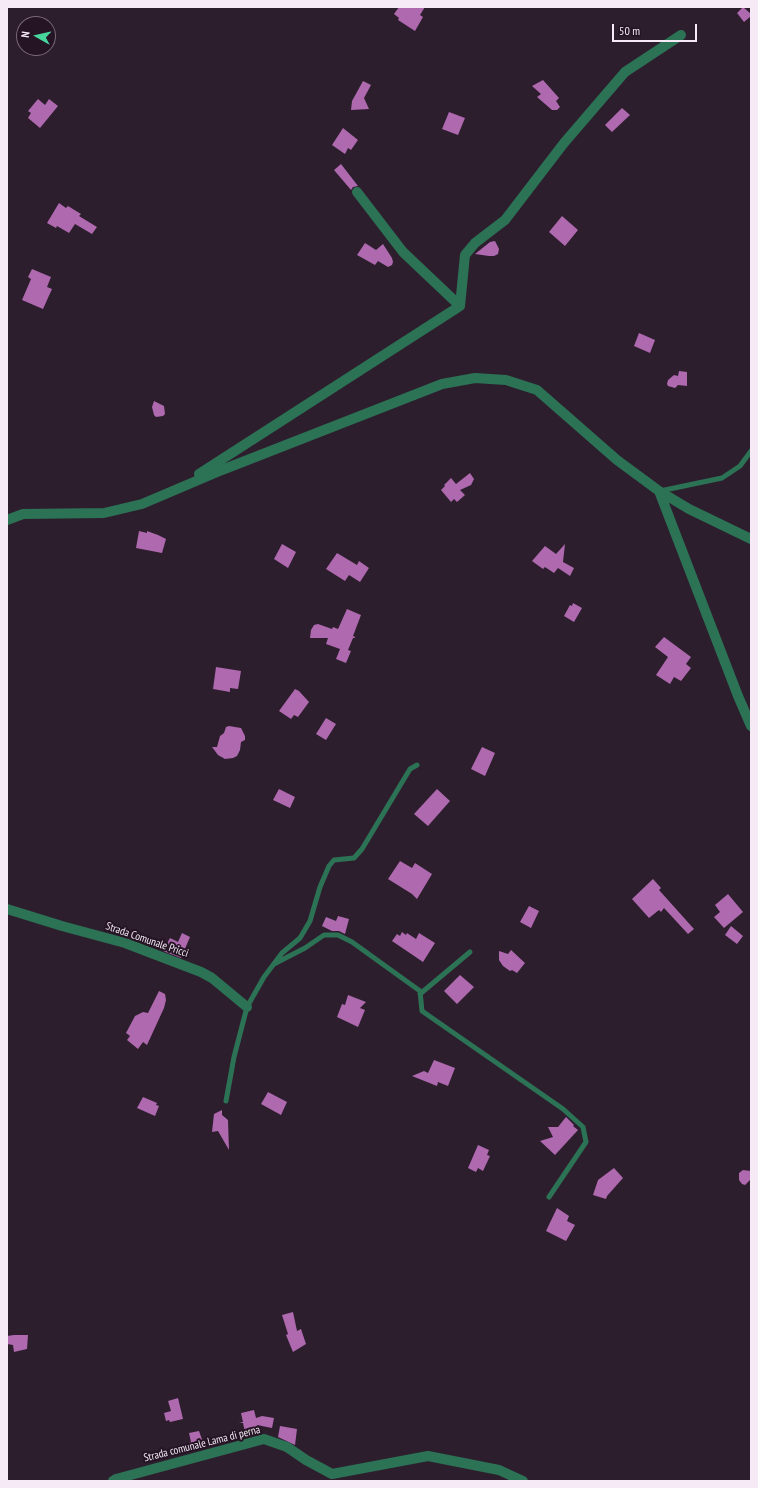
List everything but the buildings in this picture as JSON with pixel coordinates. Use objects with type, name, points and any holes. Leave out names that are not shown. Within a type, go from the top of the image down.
[{"type":"street","points":[[460,306],[465,255],[475,243],[505,220],[564,144],[624,72],[682,35]]},
{"type":"street","points":[[357,192],[403,252],[460,306]]},
{"type":"street","points":[[176,490],[460,306]]},
{"type":"street","points":[[7,520],[23,514],[104,513],[142,504],[229,467],[442,384],[475,378],[506,380],[537,390],[617,460],[659,491],[689,509],[751,539]]},
{"type":"street","points":[[659,491],[751,726]]},
{"type":"street","name":"Strada Comunale Pricci","points":[[7,909],[125,943],[201,972],[212,978],[247,1007]]},
{"type":"street","name":"Strada comunale Lama di perna","points":[[113,1481],[264,1439],[287,1446],[306,1460],[332,1474],[428,1456],[499,1470],[523,1481]]},
{"type":"lane","points":[[659,491],[722,478],[740,466],[751,452]]},
{"type":"lane","points":[[226,1101],[235,1051],[247,1007],[264,977],[282,953],[300,938],[310,920],[320,887],[329,866],[334,860],[354,858],[362,849],[410,769],[418,765]]},
{"type":"lane","points":[[274,964],[324,936],[338,935],[352,942],[420,991],[422,1011],[563,1109],[583,1127],[586,1142],[549,1197]]},
{"type":"lane","points":[[420,994],[470,952]]}]
